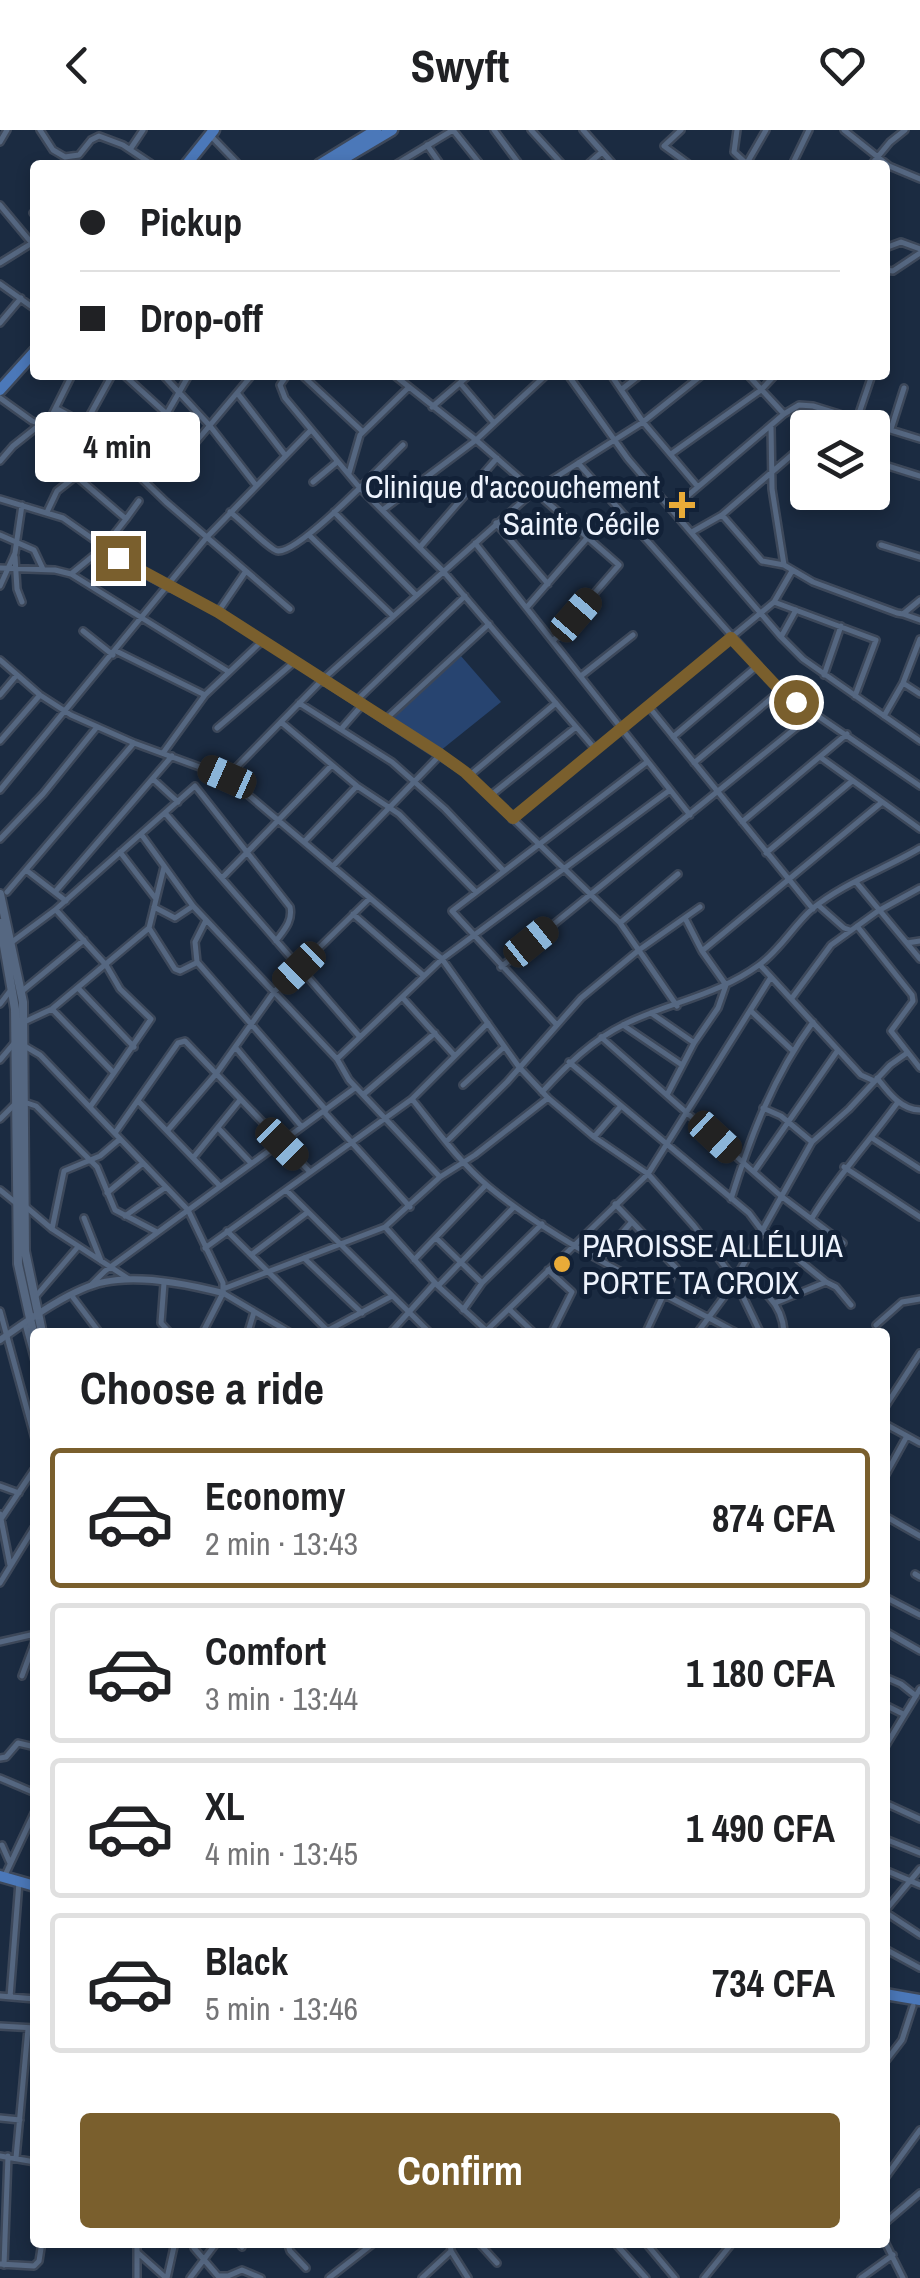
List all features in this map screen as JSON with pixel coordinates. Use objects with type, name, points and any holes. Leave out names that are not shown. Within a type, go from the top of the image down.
[{"type":"main road","points":[[346,160],[392,130]]},
{"type":"main road","points":[[327,160],[373,131]]},
{"type":"main road","points":[[190,160],[212,132]]},
{"type":"main road","points":[[0,394],[30,357]]},
{"type":"main road","points":[[3,893],[5,944]]},
{"type":"main road","points":[[0,923],[19,1024],[18,1264],[33,1328]]},
{"type":"main road","points":[[21,1205],[34,1299],[31,1320]]},
{"type":"main road","points":[[31,1320],[38,1328]]},
{"type":"main road","points":[[4,1870],[19,1882],[30,1883]]},
{"type":"main road","points":[[4,1870],[30,1881]]},
{"type":"main road","points":[[890,1998],[918,2005]]},
{"type":"street","points":[[40,130],[53,150],[65,158],[79,156],[99,136],[146,160]]},
{"type":"street","points":[[404,160],[453,130],[478,160]]},
{"type":"street","points":[[494,130],[516,160]]},
{"type":"street","points":[[532,130],[558,160]]},
{"type":"street","points":[[583,130],[609,160]]},
{"type":"street","points":[[681,130],[664,146],[683,160]]},
{"type":"street","points":[[736,130],[732,147],[743,160]]},
{"type":"street","points":[[748,160],[766,130]]},
{"type":"street","points":[[794,160],[809,130]]},
{"type":"street","points":[[844,130],[883,160]]},
{"type":"street","points":[[875,160],[906,130]]},
{"type":"street","points":[[0,142],[6,131]]},
{"type":"street","points":[[130,149],[138,132]]},
{"type":"street","points":[[212,132],[235,160]]},
{"type":"street","points":[[427,145],[438,160]]},
{"type":"street","points":[[593,160],[602,152]]},
{"type":"street","points":[[890,164],[920,179]]},
{"type":"street","points":[[0,205],[30,241]]},
{"type":"street","points":[[890,246],[901,242],[920,251],[890,271]]},
{"type":"street","points":[[0,262],[30,247]]},
{"type":"street","points":[[0,284],[30,305]]},
{"type":"street","points":[[0,322],[21,298]]},
{"type":"street","points":[[0,373],[12,378]]},
{"type":"street","points":[[0,461],[57,408],[70,380]]},
{"type":"street","points":[[84,424],[109,380]]},
{"type":"street","points":[[130,380],[168,415]]},
{"type":"street","points":[[168,380],[255,484]]},
{"type":"street","points":[[128,465],[168,415],[186,380]]},
{"type":"street","points":[[195,443],[248,380]]},
{"type":"street","points":[[282,380],[282,393],[337,462],[443,571],[596,750]]},
{"type":"street","points":[[307,380],[363,432]]},
{"type":"street","points":[[399,380],[476,440],[619,565],[554,640]]},
{"type":"street","points":[[432,407],[463,380]]},
{"type":"street","points":[[384,509],[476,440],[541,380]]},
{"type":"street","points":[[571,380],[614,441],[782,637],[824,675],[920,741]]},
{"type":"street","points":[[615,380],[698,487]]},
{"type":"street","points":[[622,389],[634,380]]},
{"type":"street","points":[[227,777],[322,680],[496,523],[534,491],[644,422],[696,380]]},
{"type":"street","points":[[752,380],[784,414]]},
{"type":"street","points":[[671,454],[770,380]]},
{"type":"street","points":[[860,410],[870,380]]},
{"type":"street","points":[[460,383],[494,423]]},
{"type":"street","points":[[349,476],[363,432],[408,388]]},
{"type":"street","points":[[904,388],[891,429],[920,439]]},
{"type":"street","points":[[0,394],[32,422],[42,424]]},
{"type":"street","points":[[238,394],[286,455]]},
{"type":"street","points":[[794,410],[806,405],[819,410]]},
{"type":"street","points":[[57,408],[84,424],[290,610]]},
{"type":"street","points":[[672,508],[766,434],[776,408]]},
{"type":"street","points":[[772,424],[790,412]]},
{"type":"street","points":[[32,422],[33,431]]},
{"type":"street","points":[[0,790],[207,537],[311,430]]},
{"type":"street","points":[[766,434],[784,565]]},
{"type":"street","points":[[230,512],[276,551],[310,536],[402,445]]},
{"type":"street","points":[[692,532],[722,515],[790,457]]},
{"type":"street","points":[[420,547],[497,458]]},
{"type":"street","points":[[313,482],[337,462]]},
{"type":"street","points":[[578,463],[780,690],[920,786]]},
{"type":"street","points":[[890,467],[920,476]]},
{"type":"street","points":[[48,512],[56,491],[76,476],[126,519]]},
{"type":"street","points":[[0,498],[63,518],[137,570],[218,612],[440,754],[469,776],[620,923],[676,1006]]},
{"type":"street","points":[[70,574],[104,547],[140,501]]},
{"type":"street","points":[[22,505],[14,552],[22,602]]},
{"type":"street","points":[[334,512],[416,595]]},
{"type":"street","points":[[722,515],[757,558],[784,565],[920,620]]},
{"type":"street","points":[[496,523],[548,584]]},
{"type":"street","points":[[0,535],[36,553],[44,570]]},
{"type":"street","points":[[310,536],[393,616]]},
{"type":"street","points":[[527,606],[588,537]]},
{"type":"street","points":[[475,542],[690,815]]},
{"type":"street","points":[[881,545],[920,557]]},
{"type":"street","points":[[0,586],[14,552]]},
{"type":"street","points":[[4,569],[70,574],[230,672]]},
{"type":"street","points":[[218,612],[246,571]]},
{"type":"street","points":[[513,818],[774,602],[792,571]]},
{"type":"street","points":[[342,728],[360,702],[464,596]]},
{"type":"street","points":[[903,614],[920,600]]},
{"type":"street","points":[[774,602],[876,642],[855,696]]},
{"type":"street","points":[[782,637],[796,610]]},
{"type":"street","points":[[386,719],[488,624]]},
{"type":"street","points":[[824,675],[841,626]]},
{"type":"street","points":[[83,631],[114,653],[205,694]]},
{"type":"street","points":[[581,676],[632,635]]},
{"type":"street","points":[[884,716],[903,683],[920,640]]},
{"type":"street","points":[[163,753],[205,694],[262,641]]},
{"type":"street","points":[[0,660],[65,712],[134,743],[227,777],[442,959],[519,1068],[594,1137],[648,1174],[691,1222],[737,1278],[758,1328]]},
{"type":"street","points":[[217,728],[293,662]]},
{"type":"street","points":[[673,737],[757,666]]},
{"type":"street","points":[[0,695],[16,676]]},
{"type":"street","points":[[903,683],[920,694]]},
{"type":"street","points":[[694,763],[780,690]]},
{"type":"street","points":[[0,742],[40,695]]},
{"type":"street","points":[[299,704],[392,762],[504,870]]},
{"type":"street","points":[[469,776],[556,704]]},
{"type":"street","points":[[649,707],[790,882],[844,928],[854,928],[912,995],[913,1001],[891,1031],[920,1068]]},
{"type":"street","points":[[502,967],[813,714]]},
{"type":"street","points":[[280,722],[357,786],[390,807],[476,892]]},
{"type":"street","points":[[0,839],[43,794],[97,727]]},
{"type":"street","points":[[490,796],[576,727]]},
{"type":"street","points":[[742,822],[847,734]]},
{"type":"street","points":[[3,893],[134,743]]},
{"type":"street","points":[[333,866],[440,754]]},
{"type":"street","points":[[55,892],[172,756]]},
{"type":"street","points":[[820,757],[920,830]]},
{"type":"street","points":[[556,1024],[452,911],[647,762]]},
{"type":"street","points":[[222,879],[332,765]]},
{"type":"street","points":[[153,779],[178,802]]},
{"type":"street","points":[[766,853],[852,781]]},
{"type":"street","points":[[5,944],[55,910],[195,786],[290,907],[292,915],[276,941]]},
{"type":"street","points":[[304,842],[357,786]]},
{"type":"street","points":[[337,1059],[442,959],[670,790]]},
{"type":"street","points":[[702,951],[881,803]]},
{"type":"street","points":[[165,813],[361,1038]]},
{"type":"street","points":[[141,834],[193,906],[440,1176]]},
{"type":"street","points":[[542,1092],[569,1062],[601,1037],[726,984],[760,965],[816,907],[920,848]]},
{"type":"street","points":[[120,852],[156,903],[175,918],[193,906]]},
{"type":"street","points":[[19,1024],[52,1009],[149,928],[164,867]]},
{"type":"street","points":[[26,870],[66,900]]},
{"type":"street","points":[[620,923],[678,874]]},
{"type":"street","points":[[856,882],[920,959]]},
{"type":"street","points":[[792,998],[819,958],[878,911],[920,888]]},
{"type":"street","points":[[167,1131],[216,1074],[274,992],[370,898]]},
{"type":"street","points":[[446,1142],[556,1024],[639,950],[700,907]]},
{"type":"street","points":[[55,910],[106,966],[120,989],[152,1019],[90,1107]]},
{"type":"street","points":[[353,914],[424,976]]},
{"type":"street","points":[[685,918],[726,984]]},
{"type":"street","points":[[206,919],[195,942],[196,962],[410,1207]]},
{"type":"street","points":[[149,928],[175,969],[180,971],[196,962]]},
{"type":"street","points":[[0,1004],[15,988],[84,940]]},
{"type":"street","points":[[906,942],[920,941]]},
{"type":"street","points":[[760,965],[860,1074],[875,1080],[898,1102],[920,1110]]},
{"type":"street","points":[[0,973],[15,988]]},
{"type":"street","points":[[491,1328],[648,1174],[772,977]]},
{"type":"street","points":[[668,1095],[694,1043],[718,1008],[726,984]]},
{"type":"street","points":[[78,988],[134,1047]]},
{"type":"street","points":[[402,997],[454,1055]]},
{"type":"street","points":[[52,1009],[114,1073]]},
{"type":"street","points":[[751,1011],[793,1050]]},
{"type":"street","points":[[650,1013],[694,1043]]},
{"type":"street","points":[[205,1248],[412,1100],[489,1022]]},
{"type":"street","points":[[731,1199],[763,1108],[793,1050],[813,1022]]},
{"type":"street","points":[[623,1025],[682,1065]]},
{"type":"street","points":[[364,1094],[435,1033]]},
{"type":"street","points":[[601,1037],[742,1162],[842,1242]]},
{"type":"street","points":[[0,1060],[19,1042],[40,1055],[188,1210],[222,1280],[223,1291],[205,1328]]},
{"type":"street","points":[[52,1229],[64,1171],[92,1160],[118,1136],[180,1042],[188,1043],[310,1172]]},
{"type":"street","points":[[235,1047],[301,1126]]},
{"type":"street","points":[[463,1084],[504,1047]]},
{"type":"street","points":[[755,1170],[838,1050]]},
{"type":"street","points":[[701,1328],[737,1278],[812,1142],[907,1053]]},
{"type":"street","points":[[569,1062],[752,1217],[761,1229],[836,1287],[851,1305]]},
{"type":"street","points":[[2,1338],[90,1286],[356,1088]]},
{"type":"street","points":[[223,1291],[385,1227],[440,1176],[548,1098]]},
{"type":"street","points":[[193,1158],[240,1100]]},
{"type":"street","points":[[412,1100],[463,1163],[514,1207],[726,1328]]},
{"type":"street","points":[[138,1101],[220,1186]]},
{"type":"street","points":[[0,1119],[20,1102],[36,1106],[92,1160],[116,1210],[158,1232]]},
{"type":"street","points":[[812,1218],[844,1167],[872,1138],[898,1102]]},
{"type":"street","points":[[594,1137],[621,1106]]},
{"type":"street","points":[[763,1108],[789,1122],[812,1142]]},
{"type":"street","points":[[218,1128],[252,1164]]},
{"type":"street","points":[[872,1138],[903,1161],[919,1167]]},
{"type":"street","points":[[107,1193],[143,1163]]},
{"type":"street","points":[[844,1167],[920,1217]]},
{"type":"street","points":[[414,1260],[486,1184]]},
{"type":"street","points":[[125,1216],[166,1187]]},
{"type":"street","points":[[0,1190],[131,1280]]},
{"type":"street","points":[[285,1190],[425,1328]]},
{"type":"street","points":[[614,1204],[676,1268],[648,1328]]},
{"type":"street","points":[[395,1328],[514,1207]]},
{"type":"street","points":[[251,1256],[308,1212]]},
{"type":"street","points":[[84,1218],[101,1261]]},
{"type":"street","points":[[464,1310],[482,1283],[542,1224]]},
{"type":"street","points":[[600,1258],[630,1224]]},
{"type":"street","points":[[385,1227],[483,1328]]},
{"type":"street","points":[[227,1232],[323,1328]]},
{"type":"street","points":[[436,1238],[482,1283]]},
{"type":"street","points":[[34,1299],[78,1246]]},
{"type":"street","points":[[304,1258],[362,1313]]},
{"type":"street","points":[[548,1270],[572,1292],[554,1328]]},
{"type":"street","points":[[737,1278],[764,1290],[775,1303],[783,1328]]},
{"type":"street","points":[[90,1286],[131,1280],[223,1291],[283,1328]]},
{"type":"street","points":[[775,1303],[826,1282]]},
{"type":"street","points":[[164,1284],[161,1321],[166,1328]]},
{"type":"street","points":[[332,1328],[392,1295]]},
{"type":"street","points":[[72,1296],[96,1328]]},
{"type":"street","points":[[876,1325],[902,1302],[920,1299]]},
{"type":"street","points":[[508,1309],[529,1328]]},
{"type":"street","points":[[0,1310],[2,1338],[30,1424]]},
{"type":"street","points":[[249,1328],[254,1312]]},
{"type":"street","points":[[31,1320],[32,1328]]},
{"type":"street","points":[[890,1398],[920,1353]]},
{"type":"street","points":[[890,1427],[920,1443]]},
{"type":"street","points":[[890,1467],[907,1436]]},
{"type":"street","points":[[10,1566],[0,1517],[30,1476]]},
{"type":"street","points":[[0,1486],[19,1493]]},
{"type":"street","points":[[890,1519],[920,1536]]},
{"type":"street","points":[[0,1584],[30,1534]]},
{"type":"street","points":[[890,1600],[920,1615]]},
{"type":"street","points":[[890,1634],[920,1650]]},
{"type":"street","points":[[0,1642],[30,1635]]},
{"type":"street","points":[[22,1676],[30,1655]]},
{"type":"street","points":[[890,1679],[918,1693],[890,1734]]},
{"type":"street","points":[[890,1707],[904,1714]]},
{"type":"street","points":[[0,1758],[18,1743],[30,1746]]},
{"type":"street","points":[[0,1778],[30,1791]]},
{"type":"street","points":[[890,1805],[920,1819]]},
{"type":"street","points":[[4,1870],[30,1821]]},
{"type":"street","points":[[890,1841],[920,1853]]},
{"type":"street","points":[[2,1845],[4,1870]]},
{"type":"street","points":[[890,1905],[920,1869]]},
{"type":"street","points":[[890,1872],[920,1885]]},
{"type":"street","points":[[10,1997],[19,1882]]},
{"type":"street","points":[[890,1914],[920,1935]]},
{"type":"street","points":[[890,1952],[920,1968]]},
{"type":"street","points":[[0,1996],[30,1999]]},
{"type":"street","points":[[890,2056],[918,2005]]},
{"type":"street","points":[[0,2026],[30,2028]]},
{"type":"street","points":[[16,2158],[30,2049]]},
{"type":"street","points":[[0,2118],[20,2120]]},
{"type":"street","points":[[890,2171],[920,2131]]},
{"type":"street","points":[[30,2161],[4,2156],[2,2264],[37,2264],[41,2248]]},
{"type":"street","points":[[890,2219],[920,2193]]},
{"type":"street","points":[[136,2278],[137,2248]]},
{"type":"street","points":[[137,2252],[167,2278],[174,2248]]},
{"type":"street","points":[[194,2248],[218,2276],[242,2270],[261,2278]]},
{"type":"street","points":[[190,2278],[213,2248]]},
{"type":"street","points":[[288,2248],[306,2268]]},
{"type":"street","points":[[329,2278],[367,2248]]},
{"type":"street","points":[[422,2278],[450,2248]]},
{"type":"street","points":[[452,2248],[468,2278]]},
{"type":"street","points":[[483,2248],[497,2263]]},
{"type":"street","points":[[619,2248],[646,2278]]},
{"type":"street","points":[[650,2248],[675,2278]]},
{"type":"street","points":[[704,2278],[728,2248]]},
{"type":"street","points":[[889,2248],[903,2278]]},
{"type":"street","points":[[860,2278],[893,2255]]},
{"type":"shaded area","points":[[460,655],[501,702],[440,751],[390,719]]},
{"type":"place","name":"Clinique d'accouchement Sainte Cécile","points":[[682,505]]},
{"type":"place","name":"PAROISSE ALLÉLUIA PORTE TA CROIX","points":[[562,1264]]},
{"type":"route","points":[[118,558],[218,612],[440,754],[513,818],[731,638],[796,702]]}]
